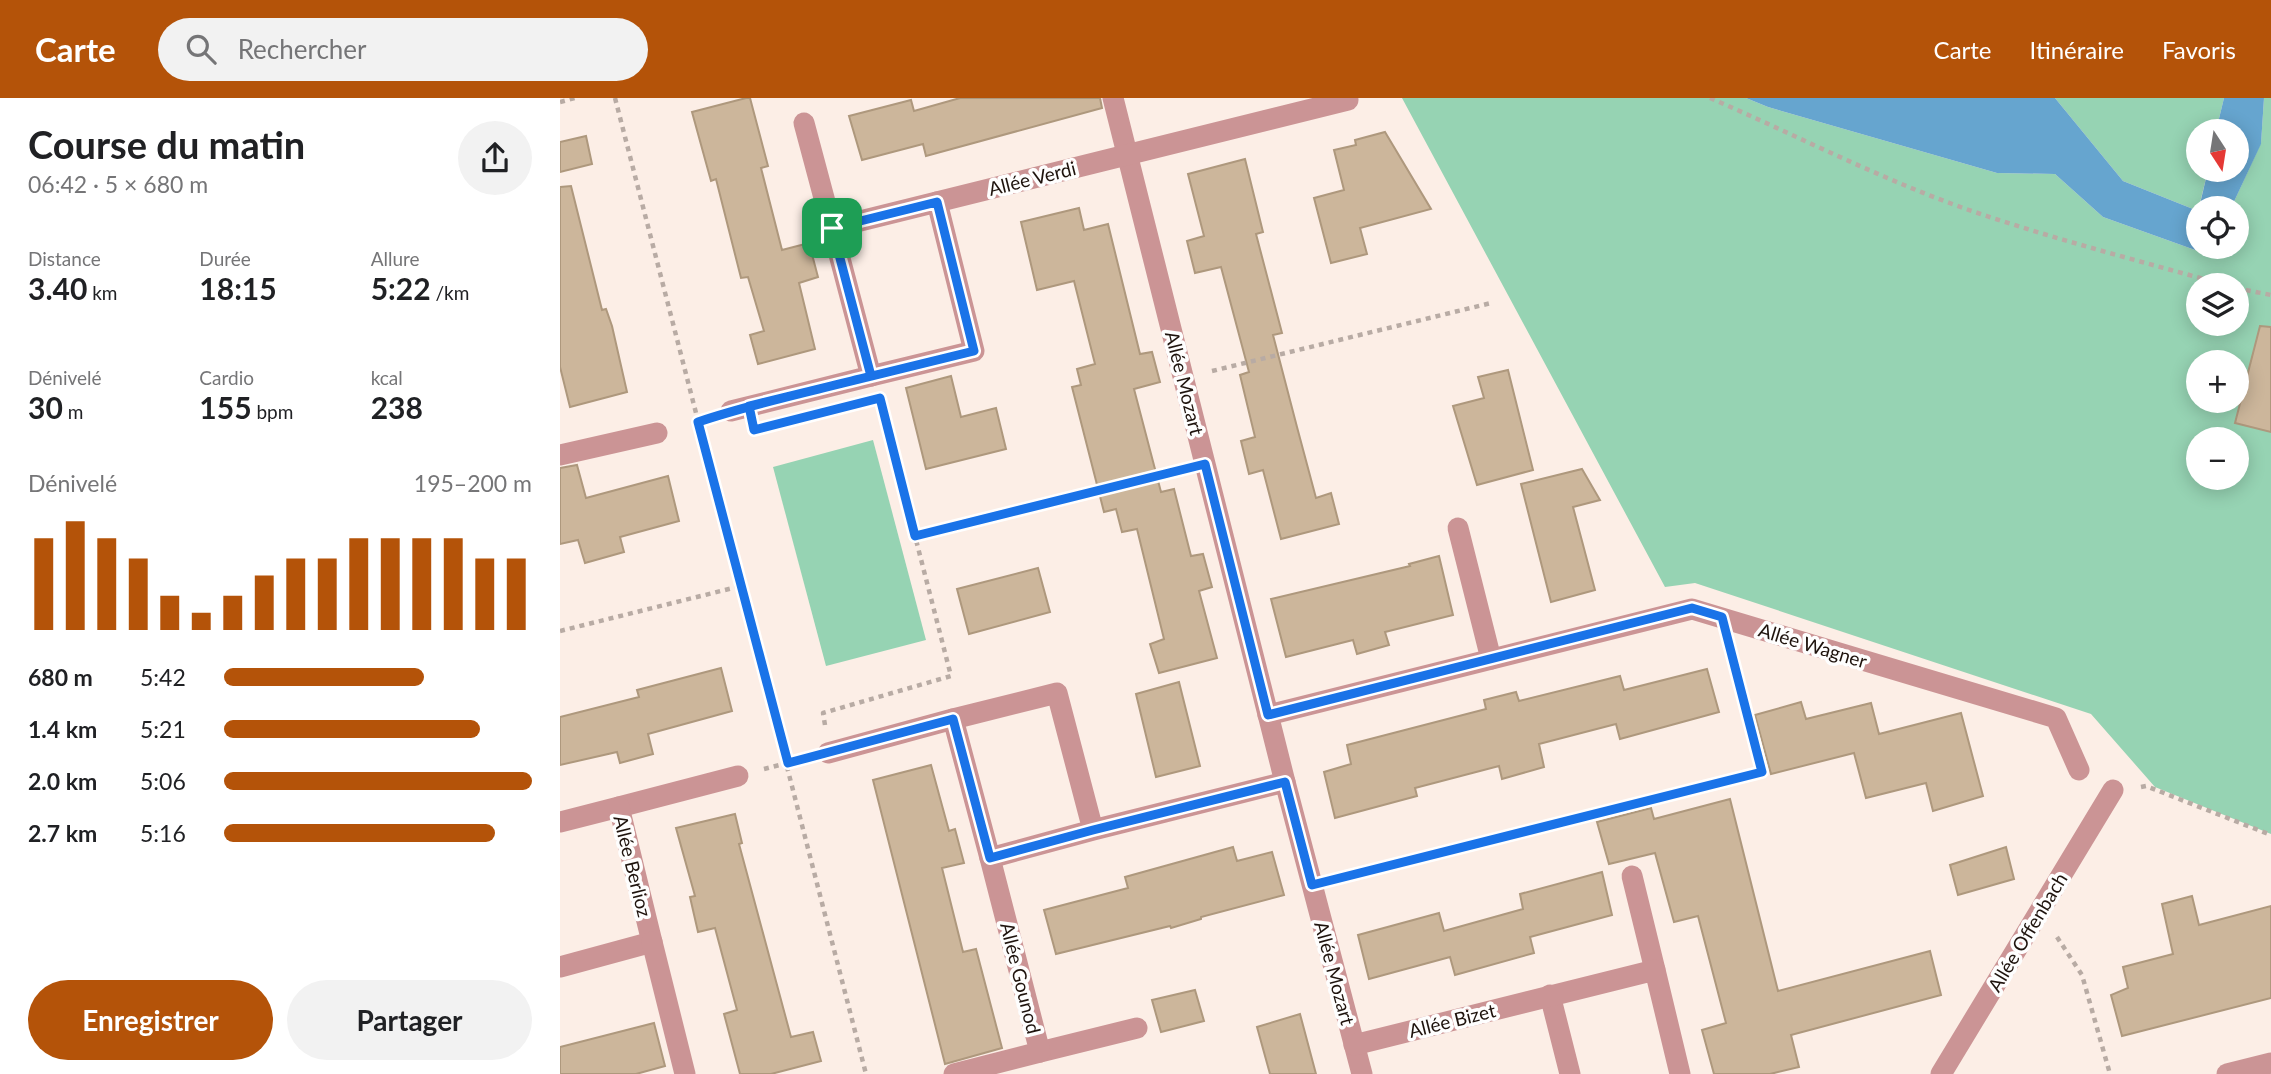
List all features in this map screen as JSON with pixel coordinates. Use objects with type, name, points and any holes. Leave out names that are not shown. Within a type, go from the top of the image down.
[{"type":"street","name":"Allée Mozart","points":[[1113,98],[1285,782],[1362,1074]]},
{"type":"street","name":"Allée Verdi","points":[[832,228],[1348,100]]},
{"type":"street","points":[[804,123],[871,376]]},
{"type":"street","points":[[731,411],[974,351],[937,202]]},
{"type":"street","points":[[560,455],[657,433]]},
{"type":"street","points":[[1458,528],[1491,659]]},
{"type":"street","name":"Allée Wagner","points":[[1268,715],[1692,608],[2056,718],[2079,770]]},
{"type":"street","points":[[828,753],[1057,692],[1093,830]]},
{"type":"street","name":"Allée Gounod","points":[[953,719],[1040,1052],[954,1074]]},
{"type":"street","points":[[619,807],[738,776]]},
{"type":"street","points":[[990,858],[1285,782]]},
{"type":"street","name":"Allée Offenbach","points":[[1941,1074],[2113,790]]},
{"type":"street","name":"Allée Berlioz","points":[[560,822],[619,807],[685,1074]]},
{"type":"street","points":[[1632,876],[1680,1074]]},
{"type":"street","name":"Allée Berlioz","points":[[560,967],[652,942]]},
{"type":"street","name":"Allée Bizet","points":[[1354,1045],[1655,970]]},
{"type":"street","points":[[1550,995],[1570,1074]]},
{"type":"street","points":[[1040,1052],[1137,1028]]},
{"type":"street","points":[[2227,1074],[2271,1063]]},
{"type":"path","points":[[560,102],[575,98]]},
{"type":"path","points":[[615,98],[866,1074]]},
{"type":"path","points":[[1710,98],[1887,178],[1969,209],[2053,237],[2186,274]]},
{"type":"path","points":[[2249,291],[2271,295]]},
{"type":"path","points":[[1184,378],[1491,303]]},
{"type":"path","points":[[738,776],[828,753],[823,713],[950,676],[880,398]]},
{"type":"path","points":[[698,422],[731,411]]},
{"type":"path","points":[[915,536],[1205,464]]},
{"type":"path","points":[[560,631],[741,586]]},
{"type":"path","points":[[1312,885],[1762,772],[1722,617]]},
{"type":"path","points":[[2113,790],[2146,786],[2271,835]]},
{"type":"path","points":[[2039,910],[2082,975],[2110,1074]]},
{"type":"green space","points":[[1402,98],[1746,98],[1768,107],[1997,173],[2055,174],[2103,217],[2186,247],[2186,259],[2249,259],[2249,196],[2237,196],[2243,182],[2249,182],[2249,169],[2261,143],[2264,98],[2271,98],[2271,834],[2155,787],[2091,714],[1695,583],[1665,587]]},
{"type":"green space","points":[[2055,98],[2224,98],[2219,119],[2186,119],[2186,182],[2205,182],[2202,196],[2186,196],[2186,206],[2123,181]]},
{"type":"green space","points":[[873,440],[926,640],[826,666],[773,467]]},
{"type":"water","points":[[1746,98],[2055,98],[2123,181],[2186,206],[2186,247],[2103,217],[2055,174],[1997,173],[1768,107]]},
{"type":"water","points":[[2224,98],[2264,98],[2261,144],[2249,170],[2249,119],[2219,119]]},
{"type":"water","points":[[2205,182],[2243,182],[2237,196],[2202,196]]},
{"type":"building","points":[[750,98],[768,166],[761,168],[782,250],[809,243],[818,277],[799,283],[815,349],[758,364],[750,335],[764,331],[748,277],[741,278],[716,179],[711,181],[692,112]]},
{"type":"building","points":[[960,98],[1100,98],[1102,108],[926,156],[923,144],[862,160],[849,116],[911,100],[914,111]]},
{"type":"building","points":[[1385,132],[1431,209],[1360,228],[1367,254],[1331,263],[1314,198],[1344,190],[1334,150],[1356,145],[1355,140]]},
{"type":"building","points":[[586,136],[592,164],[560,172],[560,142]]},
{"type":"building","points":[[1245,159],[1263,232],[1256,234],[1282,333],[1273,335],[1316,498],[1331,493],[1339,524],[1281,539],[1263,470],[1249,474],[1241,441],[1255,437],[1240,375],[1249,372],[1221,267],[1195,273],[1187,241],[1204,236],[1188,174]]},
{"type":"building","points":[[571,186],[602,310],[606,309],[612,326],[627,392],[570,407],[560,367],[560,187]]},
{"type":"building","points":[[1079,208],[1084,230],[1108,224],[1140,354],[1152,352],[1160,382],[1134,389],[1161,492],[1174,489],[1191,556],[1203,554],[1212,587],[1199,591],[1217,658],[1159,673],[1150,644],[1164,639],[1137,529],[1122,532],[1116,509],[1104,512],[1072,387],[1081,385],[1077,369],[1095,364],[1074,281],[1037,290],[1021,222]]},
{"type":"building","points":[[2260,326],[2271,327],[2271,432],[2235,423],[2238,413],[2249,413],[2249,369]]},
{"type":"building","points":[[1508,370],[1533,470],[1477,485],[1453,406],[1484,398],[1478,377]]},
{"type":"building","points":[[951,376],[961,417],[996,408],[1006,449],[926,469],[906,388]]},
{"type":"building","points":[[577,465],[586,498],[668,476],[679,521],[620,537],[624,552],[585,563],[578,540],[560,544],[560,468]]},
{"type":"building","points":[[1582,469],[1600,500],[1573,507],[1595,590],[1551,602],[1521,484]]},
{"type":"building","points":[[1439,556],[1453,615],[1385,632],[1389,645],[1357,654],[1353,640],[1286,657],[1271,599],[1410,566],[1409,564]]},
{"type":"building","points":[[1038,568],[1050,612],[969,634],[957,589]]},
{"type":"building","points":[[721,668],[732,711],[648,734],[653,754],[620,763],[617,752],[560,765],[560,717],[639,697],[637,690]]},
{"type":"building","points":[[1707,669],[1719,712],[1620,739],[1616,724],[1539,744],[1544,767],[1502,779],[1499,766],[1415,788],[1417,796],[1335,818],[1324,772],[1351,764],[1347,745],[1486,709],[1484,700],[1516,692],[1519,701],[1620,676],[1624,690]]},
{"type":"building","points":[[1179,682],[1200,766],[1156,777],[1136,694]]},
{"type":"building","points":[[1801,702],[1806,719],[1871,703],[1879,734],[1961,713],[1983,796],[1933,811],[1926,783],[1866,798],[1854,753],[1771,774],[1755,715]]},
{"type":"building","points":[[931,765],[949,831],[955,829],[964,863],[942,868],[963,952],[976,949],[1002,1048],[945,1064],[873,780]]},
{"type":"building","points":[[1730,799],[1778,991],[1930,951],[1941,995],[1791,1035],[1799,1067],[1770,1074],[1714,1074],[1702,1030],[1726,1023],[1698,916],[1674,922],[1655,853],[1609,864],[1597,822],[1651,808],[1654,819]]},
{"type":"building","points":[[735,814],[742,843],[739,844],[791,1037],[813,1032],[821,1061],[771,1074],[740,1074],[724,1014],[737,1010],[715,928],[698,932],[690,897],[695,896],[676,828]]},
{"type":"building","points":[[1233,847],[1237,861],[1272,852],[1284,895],[1201,917],[1171,928],[1170,926],[1056,954],[1044,910],[1128,888],[1125,877]]},
{"type":"building","points":[[2006,847],[2014,879],[1958,895],[1950,865]]},
{"type":"building","points":[[1602,872],[1612,915],[1530,937],[1534,953],[1455,975],[1450,957],[1369,979],[1358,935],[1439,913],[1444,931],[1523,909],[1520,894]]},
{"type":"building","points":[[2192,896],[2199,925],[2271,906],[2271,998],[2122,1036],[2111,995],[2128,988],[2123,967],[2173,954],[2162,904]]},
{"type":"building","points":[[1195,990],[1204,1021],[1161,1032],[1152,1000]]},
{"type":"building","points":[[1300,1014],[1316,1074],[1270,1074],[1257,1027]]},
{"type":"building","points":[[654,1023],[665,1066],[636,1074],[560,1074],[560,1047]]},
{"type":"route","points":[[832,228],[871,376],[810,391],[749,406],[698,422],[788,763],[953,719],[990,858],[1285,782],[1312,885],[1762,772],[1722,617],[1692,608],[1268,715],[1205,464],[915,536],[880,398],[754,430],[749,406],[974,351],[937,202],[832,228]]}]
